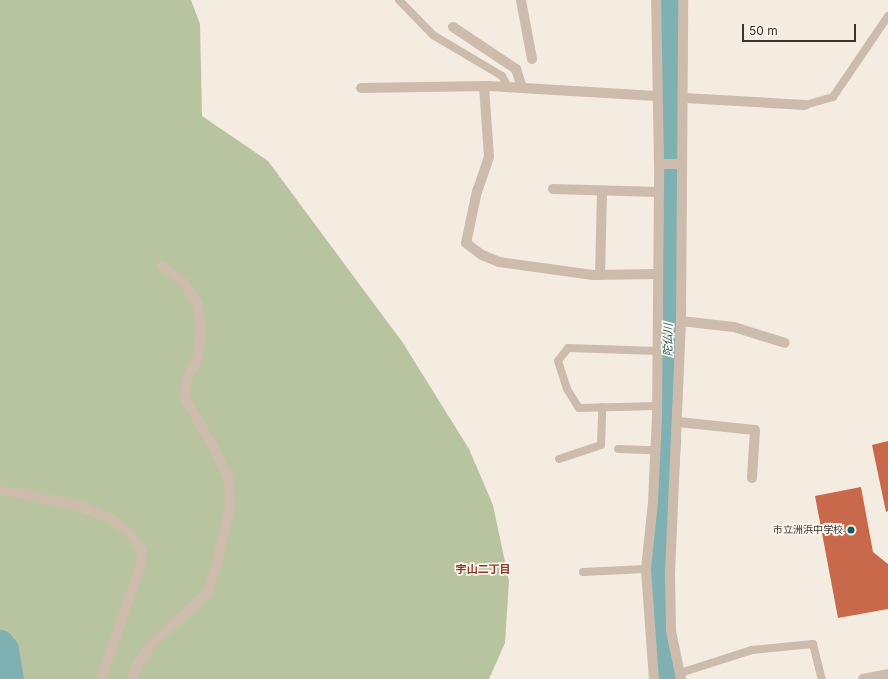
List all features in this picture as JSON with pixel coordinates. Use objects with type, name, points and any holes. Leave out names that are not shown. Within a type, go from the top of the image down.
[{"type":"street","points":[[521,0],[532,59]]},
{"type":"street","points":[[654,679],[646,568],[656,450],[657,406],[658,164],[656,0]]},
{"type":"street","points":[[681,676],[671,631],[670,609],[681,322],[684,98],[683,0]]},
{"type":"street","points":[[453,27],[516,69],[522,88]]},
{"type":"street","points":[[484,86],[490,158],[477,191],[466,243],[482,255],[499,262],[600,275],[657,274]]},
{"type":"street","points":[[361,88],[484,86],[656,96]]},
{"type":"street","points":[[684,98],[805,104]]},
{"type":"street","points":[[658,164],[682,164]]},
{"type":"street","points":[[553,189],[658,192]]},
{"type":"street","points":[[600,275],[602,191]]},
{"type":"street","points":[[132,679],[138,663],[151,646],[207,593],[215,570],[230,507],[229,480],[215,450],[185,398],[186,381],[198,357],[201,330],[198,305],[184,283],[162,266]]},
{"type":"street","points":[[681,322],[734,327],[785,343]]},
{"type":"street","points":[[678,422],[756,430],[752,478]]},
{"type":"street","points":[[0,490],[76,505],[110,518],[128,531],[142,550],[141,564],[101,679]]},
{"type":"street","points":[[863,679],[888,674]]},
{"type":"lane","points":[[399,0],[433,34],[502,76],[508,87]]},
{"type":"lane","points":[[805,104],[833,97],[888,16]]},
{"type":"lane","points":[[657,350],[568,348],[558,361],[567,389],[579,408],[657,406]]},
{"type":"lane","points":[[559,459],[601,445],[602,407]]},
{"type":"lane","points":[[618,449],[656,450]]},
{"type":"lane","points":[[583,572],[646,568]]},
{"type":"lane","points":[[681,676],[752,650],[813,644],[822,679]]},
{"type":"green space","points":[[0,0],[191,0],[200,24],[202,116],[268,161],[403,343],[469,449],[493,505],[509,581],[505,643],[489,679],[0,679]]},
{"type":"building","points":[[888,441],[888,511],[886,512],[872,445]]},
{"type":"building","points":[[861,487],[873,552],[888,564],[888,609],[838,618],[815,496]]},
{"type":"waterway","name":"陀仏川","points":[[669,679],[662,656],[658,571],[667,439],[671,0]]},
{"type":"waterway","name":"陀仏川","points":[[0,643],[5,649],[10,679]]},
{"type":"place","name":"市立洲浜中学校","points":[[851,530]]},
{"type":"district","name":"宇山二丁目","points":[[483,569]]}]
